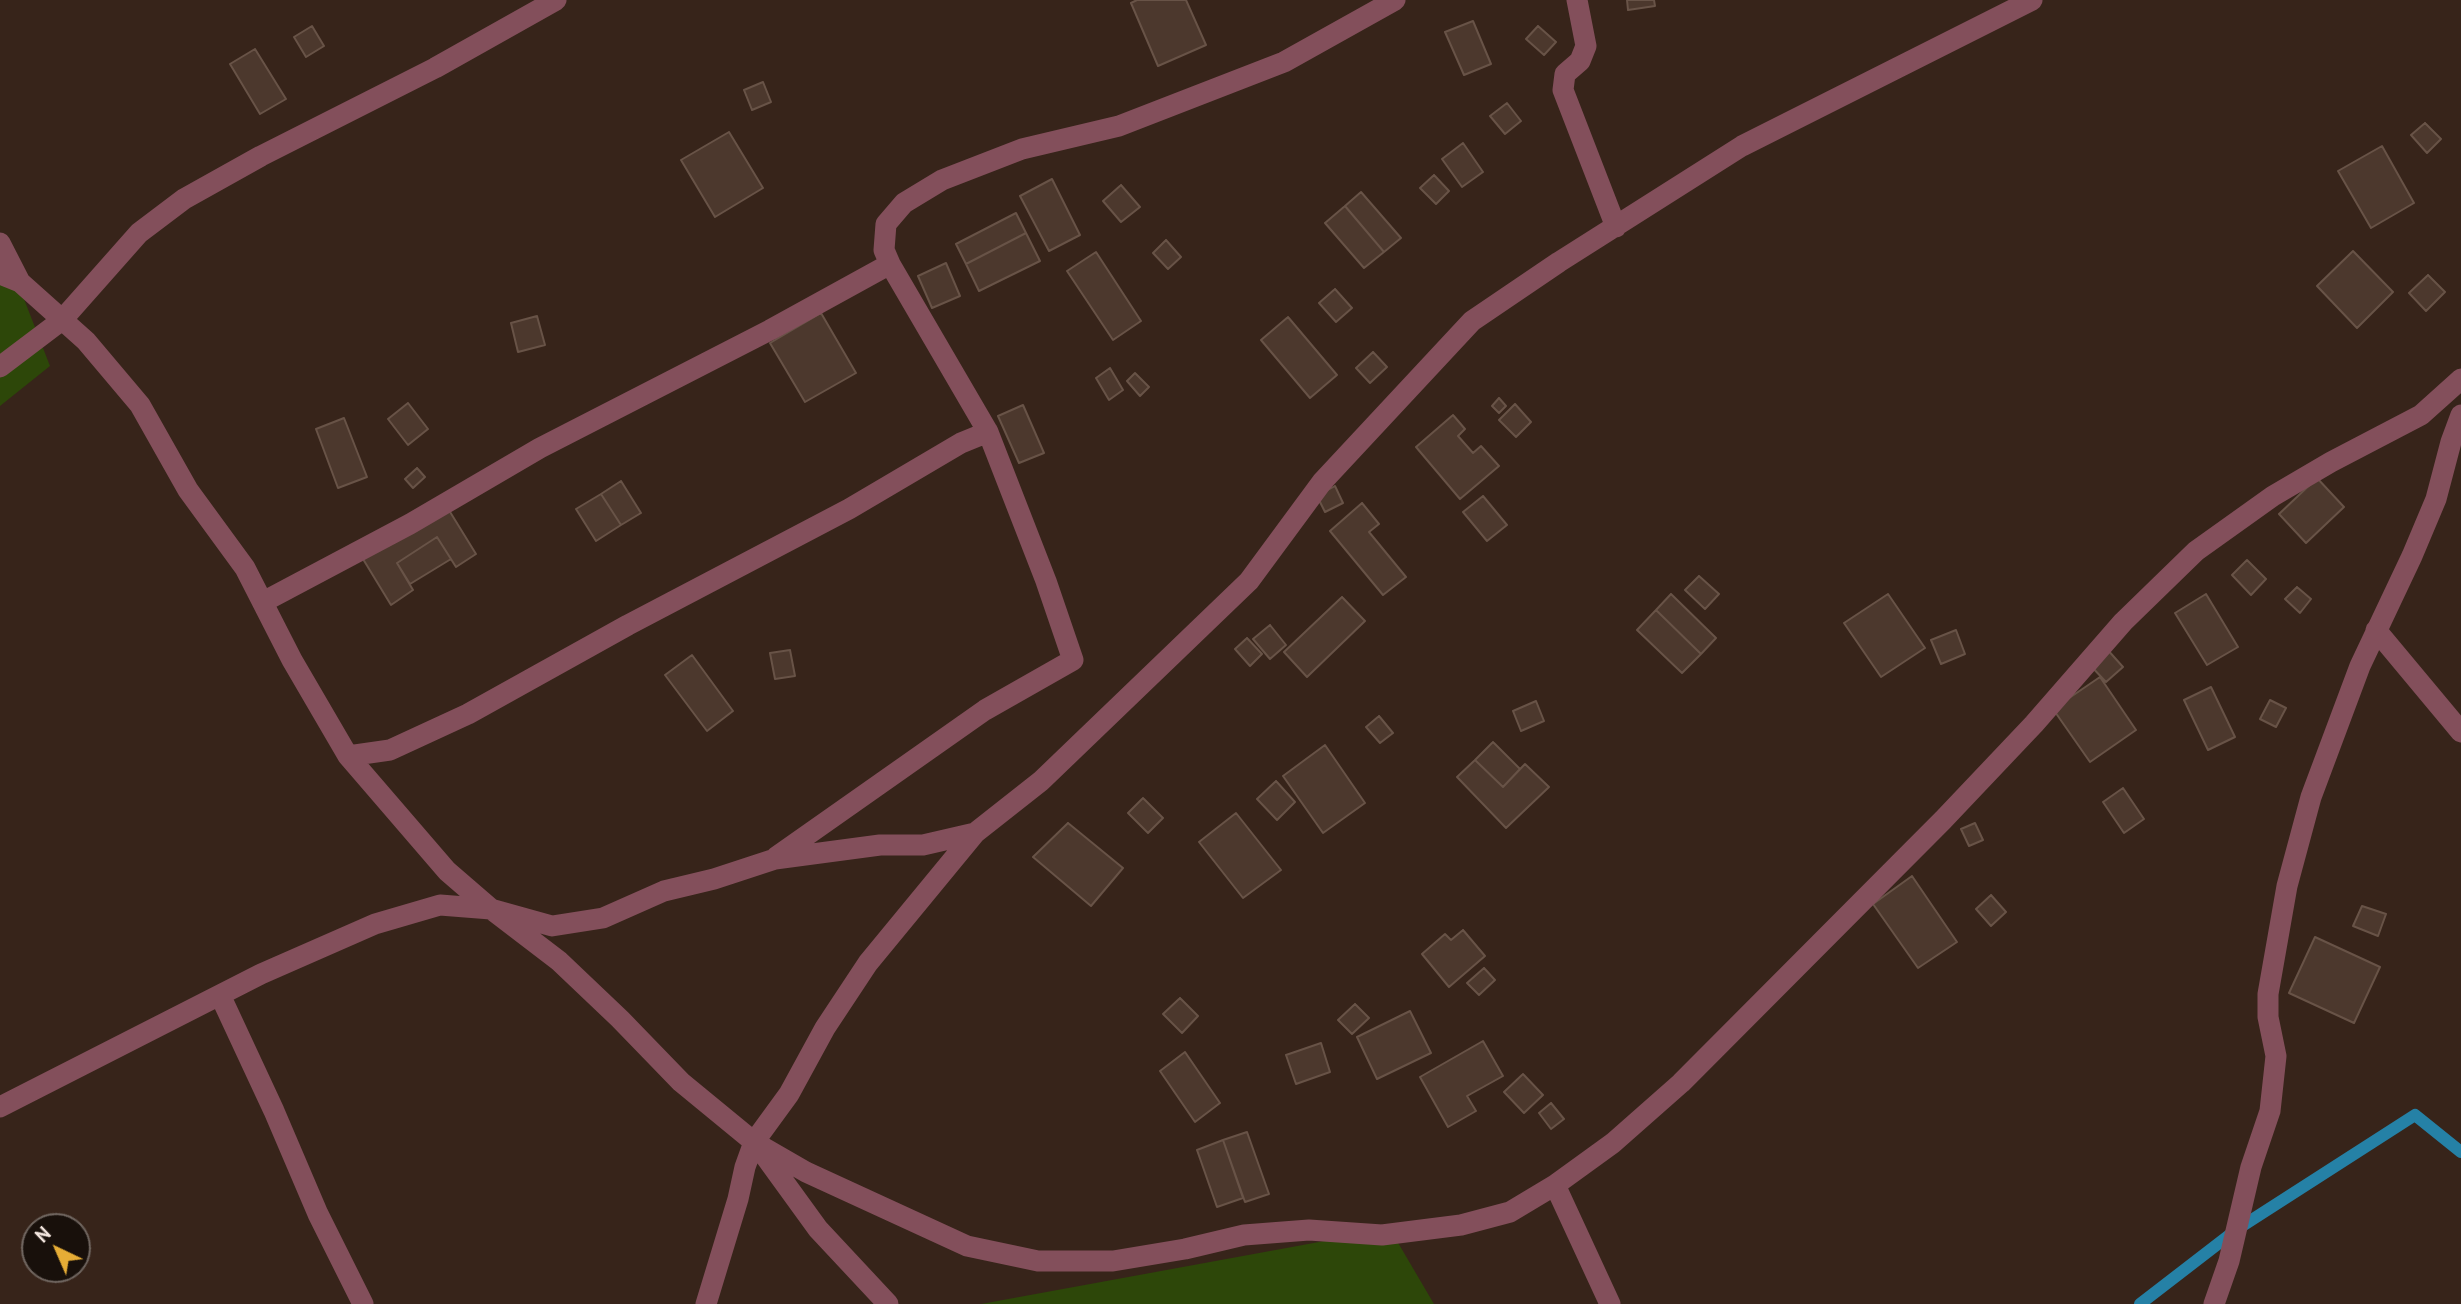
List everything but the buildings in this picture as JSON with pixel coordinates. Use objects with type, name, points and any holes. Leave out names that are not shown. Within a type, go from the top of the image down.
[{"type":"street","points":[[0,367],[62,320],[139,233],[184,199],[261,156],[435,68],[556,0]]},
{"type":"street","points":[[775,859],[985,710],[1073,660],[1046,581],[988,432],[890,264],[884,250],[886,224],[904,204],[942,180],[1022,149],[1119,126],[1284,62],[1395,0]]},
{"type":"street","points":[[1577,0],[1586,46],[1580,61],[1565,74],[1563,90],[1616,227]]},
{"type":"street","points":[[706,1304],[754,1142],[789,1094],[825,1028],[900,922],[950,866],[975,832],[1041,781],[1249,581],[1322,482],[1472,321],[1742,146],[2032,0]]},
{"type":"street","points":[[0,243],[10,278],[86,341],[140,405],[188,490],[245,568],[292,660],[348,756],[447,871],[559,961],[681,1082],[754,1142],[806,1172],[967,1246],[1038,1261],[1113,1261],[1185,1249],[1244,1235],[1309,1230],[1382,1235],[1461,1225],[1510,1212],[1555,1185],[1613,1143],[1690,1074],[1943,820],[2034,724],[2123,622],[2196,551],[2273,496],[2421,415],[2461,379]]},
{"type":"street","points":[[263,602],[410,524],[540,448],[770,330],[890,264]]},
{"type":"street","points":[[2214,1304],[2229,1261],[2251,1167],[2270,1111],[2276,1056],[2268,1017],[2268,994],[2287,886],[2311,797],[2360,666],[2436,499],[2461,415]]},
{"type":"street","points":[[348,756],[390,750],[468,714],[628,625],[849,509],[961,443],[988,432]]},
{"type":"street","points":[[2376,630],[2461,732]]},
{"type":"street","points":[[0,1107],[261,974],[374,924],[440,905],[491,909],[552,926],[603,918],[664,891],[714,879],[775,859],[880,845],[923,845],[975,832]]},
{"type":"street","points":[[220,995],[318,1214],[362,1304]]},
{"type":"street","points":[[754,1142],[818,1229],[888,1304]]},
{"type":"street","points":[[1555,1185],[1610,1304]]},
{"type":"green space","points":[[0,237],[50,366],[0,406]]},
{"type":"green space","points":[[1390,1229],[1434,1304],[981,1304]]},
{"type":"waterway","points":[[2140,1304],[2236,1230],[2415,1115],[2461,1152]]}]
